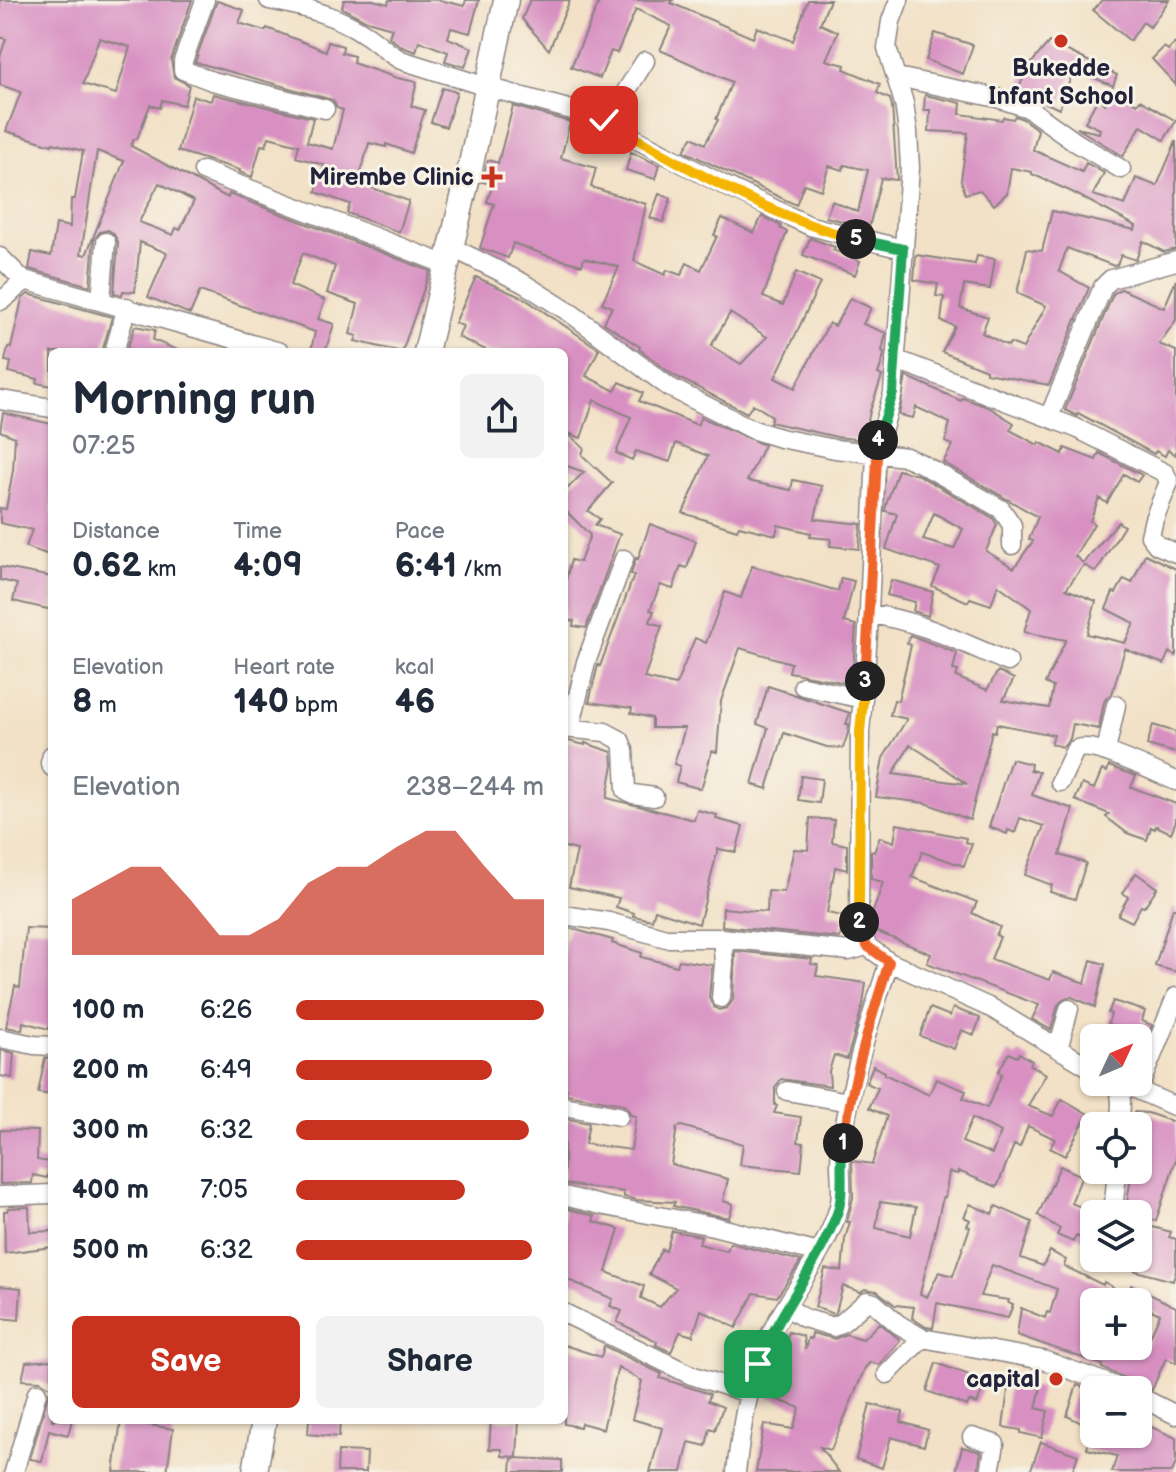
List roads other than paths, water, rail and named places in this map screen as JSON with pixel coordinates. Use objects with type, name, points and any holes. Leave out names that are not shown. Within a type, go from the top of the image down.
[{"type":"main road","points":[[427,348],[506,0]]},
{"type":"main road","points":[[255,1472],[263,1424]]},
{"type":"street","points":[[205,0],[183,61],[183,70],[212,81],[325,109]]},
{"type":"street","points":[[269,0],[316,11],[362,31],[382,50],[401,60],[487,87],[577,110],[810,226],[903,249]]},
{"type":"street","points":[[899,0],[887,36],[887,48],[897,77],[908,132],[910,168],[893,393],[876,453],[860,732],[859,922],[867,946],[889,962],[988,1007],[1080,1062]]},
{"type":"street","points":[[610,124],[620,101],[645,61]]},
{"type":"street","points":[[897,77],[997,98],[1028,108],[1121,169]]},
{"type":"street","points":[[203,171],[523,283],[585,323],[669,387],[754,430],[780,438],[906,457],[920,463],[1001,509],[1012,525],[1012,545]]},
{"type":"street","points":[[101,300],[106,242]]},
{"type":"street","points":[[0,257],[24,281],[266,348]]},
{"type":"street","points":[[1049,417],[1103,287],[1111,279],[1176,261]]},
{"type":"street","points":[[0,301],[24,281]]},
{"type":"street","points":[[115,348],[127,307]]},
{"type":"street","points":[[895,359],[1049,417],[1165,473],[1169,482],[1150,536],[1157,545],[1176,553]]},
{"type":"street","points":[[0,400],[48,407]]},
{"type":"street","points":[[568,725],[586,662],[624,559]]},
{"type":"street","points":[[869,614],[894,617],[922,626],[1008,662]]},
{"type":"street","points":[[803,686],[863,699]]},
{"type":"street","points":[[1106,751],[1116,705]]},
{"type":"street","points":[[568,728],[605,732],[620,740],[624,750],[626,790],[654,797]]},
{"type":"street","points":[[1060,782],[1077,747],[1085,746],[1106,751],[1176,781]]},
{"type":"street","points":[[568,916],[609,922],[666,938],[722,938],[838,951],[867,946]]},
{"type":"street","points":[[721,998],[724,963],[722,938]]},
{"type":"street","points":[[736,1472],[748,1393],[767,1342],[819,1253],[841,1199],[840,1161],[849,1102],[889,962]]},
{"type":"street","points":[[1152,1056],[1176,997]]},
{"type":"street","points":[[1058,1049],[1069,1009]]},
{"type":"street","points":[[0,1038],[48,1046]]},
{"type":"street","points":[[787,1091],[849,1102]]},
{"type":"street","points":[[1151,1096],[1176,1107]]},
{"type":"street","points":[[568,1107],[619,1116]]},
{"type":"street","points":[[0,1196],[48,1194]]},
{"type":"street","points":[[568,1197],[713,1226],[819,1253]]},
{"type":"street","points":[[787,1307],[804,1318],[834,1327],[867,1301],[922,1338],[1043,1360],[1087,1376]]},
{"type":"street","points":[[568,1315],[691,1375],[748,1393]]},
{"type":"street","points":[[887,1374],[922,1338]]},
{"type":"street","points":[[14,1472],[37,1393]]},
{"type":"street","points":[[1152,1403],[1176,1415]]},
{"type":"street","points":[[972,1437],[995,1444],[990,1472]]},
{"type":"place","name":"Bukedde Infant School","points":[[1061,41]]},
{"type":"place","name":"Mirembe Clinic","points":[[492,177]]},
{"type":"place","name":"capital","points":[[1056,1379]]}]
